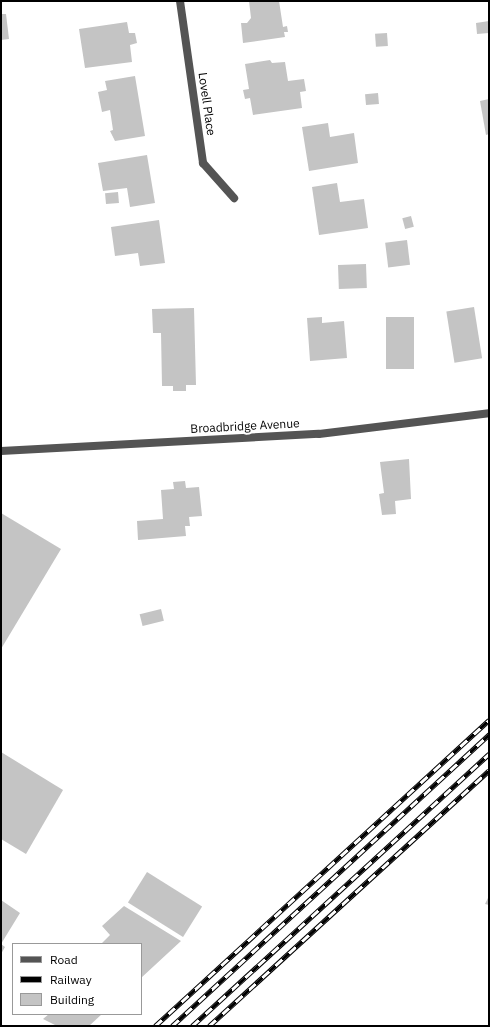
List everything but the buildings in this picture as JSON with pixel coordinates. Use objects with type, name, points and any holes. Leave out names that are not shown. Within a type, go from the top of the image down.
[{"type":"street","name":"Lovell Place","points":[[180,1],[203,163],[234,198]]},
{"type":"street","name":"Broadbridge Avenue","points":[[1,451],[319,434],[489,413]]},
{"type":"railway","points":[[155,1026],[489,720]]},
{"type":"railway","points":[[172,1026],[489,734]]},
{"type":"railway","points":[[192,1026],[489,754]]},
{"type":"railway","points":[[209,1026],[489,770]]}]
